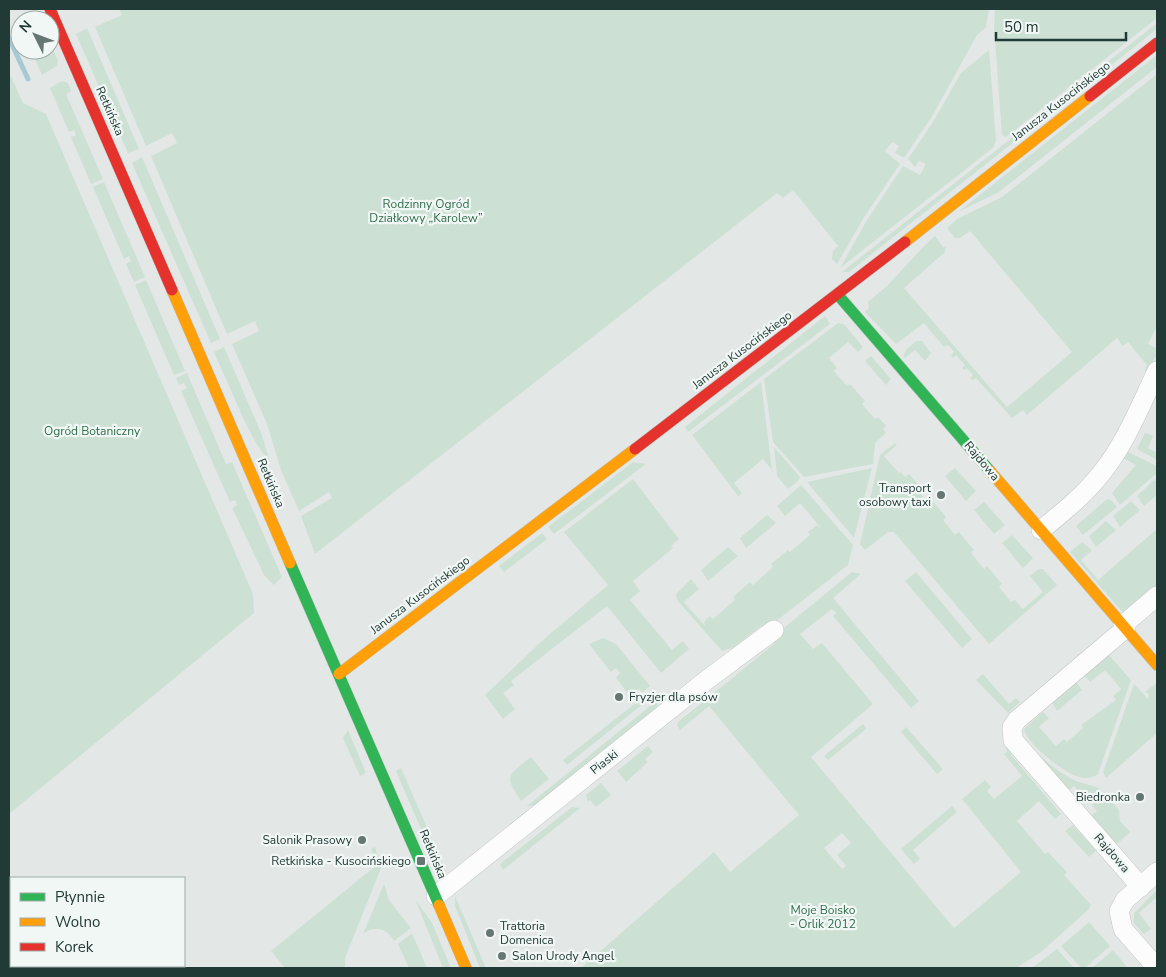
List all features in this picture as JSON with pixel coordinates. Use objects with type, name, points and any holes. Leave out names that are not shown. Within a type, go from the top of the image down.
[{"type":"street","name":"Retkińska","points":[[50,9],[466,968]]},
{"type":"street","name":"Janusza Kusocińskiego","points":[[339,674],[838,295],[1157,43]]},
{"type":"street","name":"Rajdowa","points":[[838,295],[1157,665]]},
{"type":"street","points":[[1041,530],[1080,497],[1101,474],[1121,442],[1157,371]]},
{"type":"street","points":[[1124,627],[1157,596]]},
{"type":"street","name":"Rajdowa","points":[[1124,627],[1017,720],[1011,731],[1014,740],[1141,886]]},
{"type":"street","name":"Piaski","points":[[436,896],[708,678],[774,630]]},
{"type":"street","points":[[1157,872],[1120,906],[1119,917],[1123,929],[1157,968]]},
{"type":"green space","name":"Rodzinny Ogród Działkowy „Karolew”","points":[[119,9],[989,9],[986,27],[977,35],[933,115],[904,158],[895,153],[899,146],[892,142],[885,151],[900,164],[863,219],[837,264],[832,259],[833,251],[838,246],[793,190],[783,198],[777,193],[315,554],[301,516],[332,498],[329,492],[299,511],[281,470],[267,424],[232,344],[259,331],[255,321],[227,334],[151,156],[177,143],[172,133],[146,146],[95,27],[122,15]]},
{"type":"green space","points":[[995,9],[1157,9],[1157,18],[1006,137],[1002,135],[994,27]]},
{"type":"green space","points":[[1157,23],[1157,29],[849,272],[842,272]]},
{"type":"green space","points":[[87,28],[139,149],[128,153],[76,34]]},
{"type":"green space","points":[[989,50],[996,140],[994,147],[840,268],[867,220],[903,166],[920,175],[926,164],[919,161],[915,167],[908,159],[933,122],[961,73]]},
{"type":"green space","points":[[1157,55],[1157,67],[999,192],[958,212]]},
{"type":"green space","points":[[36,60],[58,60],[57,66],[42,75]]},
{"type":"green space","name":"Ogród Botaniczny","points":[[9,72],[23,103],[46,114],[253,594],[254,613],[9,814]]},
{"type":"green space","points":[[1157,74],[1157,326],[1148,344],[1157,349],[1157,354],[1147,373],[1145,370],[1147,365],[1128,342],[1123,346],[1117,338],[1027,415],[1023,410],[1012,418],[976,378],[972,380],[970,378],[973,375],[967,368],[964,370],[962,368],[965,365],[956,355],[953,358],[951,355],[954,352],[948,345],[944,347],[924,323],[896,344],[865,312],[869,308],[868,302],[887,286],[935,236],[943,247],[946,246],[945,252],[904,288],[1007,407],[1072,352],[970,231],[960,238],[955,238],[947,228],[957,219],[1002,197]]},
{"type":"green space","points":[[62,81],[68,83],[71,91],[66,94],[103,179],[91,184],[71,137],[76,135],[74,130],[69,132],[50,88]]},
{"type":"green space","points":[[142,157],[220,339],[211,343],[132,163]]},
{"type":"green space","points":[[104,182],[145,277],[134,282],[126,264],[131,261],[129,256],[124,259],[93,187]]},
{"type":"green space","points":[[146,280],[185,371],[174,375],[135,285]]},
{"type":"green space","points":[[825,316],[830,324],[688,432],[685,427]]},
{"type":"green space","points":[[838,323],[844,324],[863,347],[858,352],[848,342],[829,358],[837,368],[834,371],[847,386],[850,384],[865,401],[862,404],[875,419],[878,417],[886,426],[883,429],[886,433],[875,443],[873,464],[804,477],[773,442],[764,379]]},
{"type":"green space","points":[[916,341],[922,341],[931,353],[925,361],[915,350],[905,358],[903,356],[907,349]]},
{"type":"green space","points":[[224,347],[262,435],[270,463],[256,443],[244,420],[214,352]]},
{"type":"green space","points":[[871,356],[891,379],[886,385],[865,361]]},
{"type":"green space","points":[[187,373],[226,464],[232,462],[282,577],[274,585],[264,575],[232,508],[237,505],[235,500],[230,502],[181,391],[187,388],[184,383],[179,385],[176,378]]},
{"type":"green space","points":[[761,382],[772,470],[763,459],[734,483],[742,493],[738,496],[692,435]]},
{"type":"green space","points":[[1145,433],[1153,436],[1148,448],[1157,453],[1157,460],[1137,449]]},
{"type":"green space","points":[[895,443],[897,445],[884,456],[899,473],[901,472],[905,477],[909,474],[917,483],[914,486],[927,502],[931,499],[946,517],[943,520],[955,535],[959,532],[974,550],[971,553],[984,569],[987,566],[1002,584],[999,587],[1011,602],[1015,600],[1023,609],[1043,592],[1030,576],[1039,569],[1043,569],[1057,585],[989,644],[894,532],[888,532],[865,550],[860,544],[880,455]]},
{"type":"green space","points":[[774,447],[800,477],[788,489],[777,476]]},
{"type":"green space","points":[[1128,452],[1157,466],[1157,473],[1120,505],[1112,493],[1136,465],[1123,458]]},
{"type":"green space","points":[[633,462],[646,464],[554,534],[548,527]]},
{"type":"green space","points":[[872,468],[854,538],[807,482]]},
{"type":"green space","points":[[955,468],[976,491],[966,501],[945,476]]},
{"type":"green space","points":[[633,479],[679,539],[671,546],[673,548],[633,581],[640,591],[630,600],[672,650],[683,641],[689,649],[661,673],[607,606],[511,681],[514,685],[503,693],[515,709],[503,719],[485,695],[544,639],[608,585],[564,532]]},
{"type":"green space","points":[[1154,480],[1157,482],[1157,495],[1144,506],[1137,496]]},
{"type":"green space","points":[[801,485],[853,545],[848,565],[766,629],[761,626],[734,647],[722,651],[677,600],[676,594],[691,579],[699,589],[684,602],[705,626],[704,622],[710,616],[713,619],[735,600],[733,597],[750,582],[753,585],[773,567],[771,564],[788,550],[790,552],[810,535],[808,532],[817,525],[821,528],[800,503],[785,516],[777,506]]},
{"type":"green space","points":[[1107,499],[1111,500],[1117,507],[1083,535],[1076,526]]},
{"type":"green space","points":[[1131,501],[1140,510],[1120,527],[1113,516]]},
{"type":"green space","points":[[984,502],[1005,525],[994,534],[974,510]]},
{"type":"green space","points":[[767,515],[776,523],[746,548],[740,538]]},
{"type":"green space","points":[[1106,521],[1116,530],[1096,547],[1089,536]]},
{"type":"green space","points":[[1157,529],[1157,589],[1127,617],[1070,552],[1082,542],[1092,550],[1081,560],[1098,580]]},
{"type":"green space","points":[[542,533],[547,539],[504,572],[499,566]]},
{"type":"green space","points":[[1012,535],[1033,558],[1023,568],[1002,543]]},
{"type":"green space","points":[[728,547],[738,556],[708,581],[701,570]]},
{"type":"green space","name":"Moje Boisko - Orlik 2012","points":[[852,572],[861,574],[833,598],[919,701],[911,708],[833,616],[836,613],[832,609],[800,634],[813,649],[822,643],[873,704],[811,757],[954,928],[1021,872],[962,799],[985,780],[991,787],[987,791],[994,799],[1022,776],[1004,754],[1007,752],[1006,745],[1014,752],[1011,755],[1061,814],[1055,819],[1039,801],[1017,821],[1045,854],[1048,852],[1067,872],[1064,875],[1091,905],[1088,910],[1041,952],[1016,968],[581,968],[714,852],[730,872],[799,815],[709,706],[680,730],[677,725],[678,722],[704,701],[716,701],[719,698],[714,693],[774,644],[774,636]],"holes":[[[842,833],[851,843],[837,855],[846,866],[842,869],[824,848]]]},
{"type":"green space","points":[[916,572],[972,639],[962,648],[905,581]]},
{"type":"green space","points":[[603,638],[616,644],[650,686],[643,692],[639,689],[630,696],[616,678],[620,673],[616,668],[611,672],[589,644]]},
{"type":"green space","points":[[1108,654],[1131,680],[1098,774],[1089,778],[1082,778],[1064,770],[1047,757],[1031,742],[1024,729],[1043,712],[1049,718],[1039,727],[1056,746],[1064,739],[1067,742],[1083,728],[1081,725],[1116,700],[1113,696],[1121,689],[1105,670],[1090,682],[1085,676]]},
{"type":"green space","points":[[983,674],[1009,704],[1016,698],[1020,702],[1008,713],[976,680]]},
{"type":"green space","points":[[1076,682],[1082,690],[1057,711],[1052,702]]},
{"type":"green space","points":[[1157,683],[1157,733],[1106,778],[1103,772],[1134,684],[1148,699],[1149,694],[1145,692]]},
{"type":"green space","points":[[660,698],[656,708],[537,805],[527,806]]},
{"type":"green space","points":[[641,699],[644,703],[567,765],[563,760]]},
{"type":"green space","points":[[863,724],[866,729],[828,760],[824,756]]},
{"type":"green space","points":[[906,727],[943,769],[937,774],[901,732]]},
{"type":"green space","points":[[348,730],[366,773],[360,776],[343,738]]},
{"type":"green space","points":[[648,746],[653,752],[645,759],[648,762],[626,782],[617,771]]},
{"type":"green space","points":[[1031,749],[1066,776],[1097,787],[1102,791],[1089,802],[1074,786],[1068,791]]},
{"type":"green space","points":[[531,757],[549,779],[521,801],[510,780],[513,772]]},
{"type":"green space","points":[[401,768],[446,871],[436,864],[396,771]]},
{"type":"green space","points":[[601,783],[611,795],[596,807],[590,800],[588,802],[586,795]]},
{"type":"green space","points":[[1103,795],[1119,810],[1120,821],[1130,832],[1116,845],[1091,816],[1097,811],[1092,805]]},
{"type":"green space","points":[[952,806],[957,812],[913,850],[920,859],[914,864],[901,849]]},
{"type":"green space","points":[[572,807],[580,808],[503,870],[500,864]]},
{"type":"green space","points":[[1073,825],[1096,851],[1089,857],[1065,831]]},
{"type":"green space","points":[[375,847],[381,868],[345,958],[345,968],[285,968],[271,951],[378,864],[371,849]]},
{"type":"green space","points":[[384,884],[389,900],[411,928],[394,941],[388,933],[380,929],[372,929],[363,934]]},
{"type":"green space","points":[[1157,890],[1157,897],[1139,913],[1151,929],[1144,934],[1134,923],[1134,913]]},
{"type":"green space","points":[[455,896],[486,968],[480,968],[455,906]]},
{"type":"green space","points":[[415,899],[432,923],[451,968],[443,968]]},
{"type":"green space","points":[[1089,922],[1110,946],[1085,968],[1081,968],[1061,946]]},
{"type":"green space","points":[[412,933],[427,968],[409,968],[398,944]]},
{"type":"green space","points":[[1057,949],[1074,968],[1032,968]]},
{"type":"green space","points":[[1113,950],[1128,968],[1092,968]]},
{"type":"waterway","points":[[9,38],[28,79]]},
{"type":"traffic: fast","points":[[838,295],[990,471]]},
{"type":"traffic: fast","points":[[290,563],[439,905]]},
{"type":"traffic: slow","points":[[905,242],[1090,96]]},
{"type":"traffic: slow","points":[[172,290],[290,563]]},
{"type":"traffic: slow","points":[[339,674],[635,449]]},
{"type":"traffic: slow","points":[[990,471],[1157,665]]},
{"type":"traffic: slow","points":[[439,905],[466,968]]},
{"type":"traffic: jam","points":[[50,9],[172,290]]},
{"type":"traffic: jam","points":[[1090,96],[1157,43]]},
{"type":"traffic: jam","points":[[635,449],[905,242]]},
{"type":"place","name":"Transport osobowy taxi","points":[[941,495]]},
{"type":"place","name":"Fryzjer dla psów","points":[[619,697]]},
{"type":"place","name":"Biedronka","points":[[1140,797]]},
{"type":"place","name":"Salonik Prasowy","points":[[362,840]]},
{"type":"place","name":"Retkińska - Kusocińskiego","points":[[421,861]]},
{"type":"place","name":"Trattoria Domenica","points":[[490,933]]},
{"type":"place","name":"Salon Urody Angel","points":[[502,956]]}]
